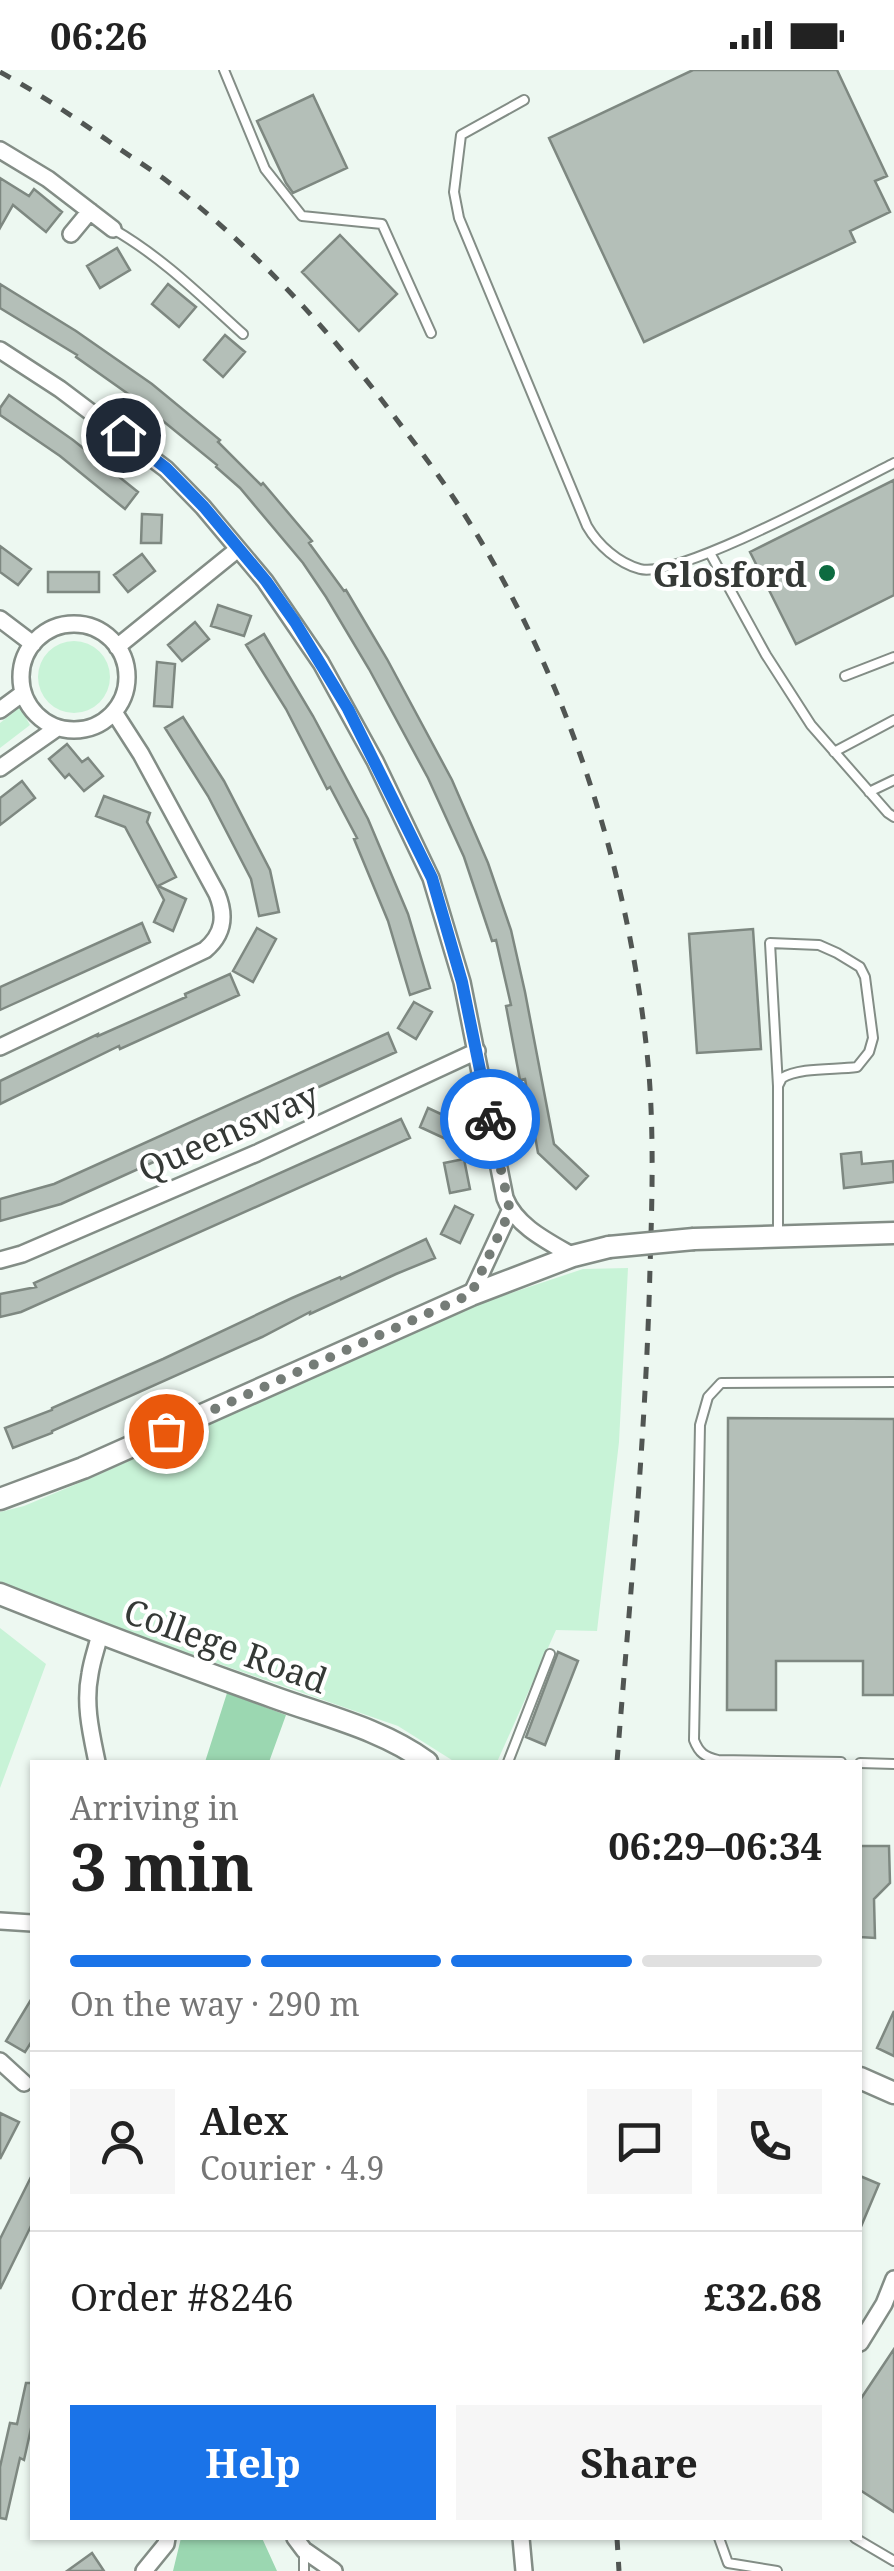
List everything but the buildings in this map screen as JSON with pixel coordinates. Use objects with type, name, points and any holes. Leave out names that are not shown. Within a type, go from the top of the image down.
[{"type":"street","points":[[0,150],[48,179],[114,229]]},
{"type":"street","points":[[71,234],[90,210]]},
{"type":"street","points":[[0,350],[166,468],[276,594],[321,663],[432,878],[477,1051],[510,1211],[531,1230],[573,1256]]},
{"type":"street","points":[[118,646],[238,549]]},
{"type":"street","points":[[0,619],[33,644]]},
{"type":"street","points":[[81,625],[97,630],[118,646],[126,664],[127,682],[114,712],[100,724],[75,730],[57,728],[34,712],[21,674],[33,644],[54,628],[81,625]]},
{"type":"street","points":[[0,710],[24,692]]},
{"type":"street","points":[[0,1047],[205,950],[216,941],[222,927],[224,910],[217,894],[142,754],[114,712]]},
{"type":"street","points":[[0,768],[57,728]]},
{"type":"street","name":"Queensway","points":[[0,1260],[239,1161],[477,1051]]},
{"type":"street","points":[[471,1294],[510,1211]]},
{"type":"street","points":[[0,1499],[83,1468],[471,1294],[573,1256],[609,1247],[694,1239],[894,1233]]},
{"type":"street","name":"College Road","points":[[0,1594],[100,1634],[367,1729],[424,1760]]},
{"type":"street","points":[[97,1760],[88,1696],[100,1634]]},
{"type":"street","points":[[0,1921],[30,1924]]},
{"type":"street","points":[[0,2061],[24,2083]]},
{"type":"street","points":[[862,2079],[894,2093]]},
{"type":"street","points":[[862,2340],[894,2279]]},
{"type":"street","points":[[144,2571],[167,2540]]},
{"type":"street","points":[[521,2540],[524,2571]]},
{"type":"street","points":[[299,2544],[334,2571]]},
{"type":"lane","points":[[224,70],[265,169],[289,201],[302,216],[382,224],[431,333]]},
{"type":"lane","points":[[524,100],[461,135],[454,192],[459,218],[596,543],[642,570],[676,565],[710,553],[894,463]]},
{"type":"lane","points":[[114,229],[172,270],[243,334]]},
{"type":"lane","points":[[710,553],[766,655],[811,725],[894,817]]},
{"type":"lane","points":[[845,676],[894,657]]},
{"type":"lane","points":[[834,752],[894,720]]},
{"type":"lane","points":[[869,792],[894,780]]},
{"type":"lane","points":[[778,1086],[782,1078],[802,1070],[857,1068],[869,1052],[873,1038],[860,967],[819,945],[770,943],[778,1086],[778,1236]]},
{"type":"lane","points":[[718,1760],[706,1757],[694,1740],[700,1425],[708,1397],[722,1383],[894,1382]]},
{"type":"lane","points":[[509,1760],[550,1654]]},
{"type":"lane","points":[[862,1763],[894,1764]]},
{"type":"lane","points":[[720,2540],[727,2567],[777,2571]]},
{"type":"lane","points":[[859,2540],[894,2561]]},
{"type":"lane","points":[[299,2544],[304,2571]]},
{"type":"green space","points":[[74,641],[88,643],[100,651],[108,663],[108,691],[100,703],[88,711],[74,713],[60,711],[48,703],[40,691],[38,677],[40,663],[48,651],[60,643]]},
{"type":"green space","points":[[20,707],[30,725],[0,748],[0,723]]},
{"type":"green space","points":[[628,1268],[619,1442],[597,1631],[556,1630],[498,1760],[452,1760],[398,1726],[104,1624],[0,1583],[0,1512],[98,1475],[472,1306],[583,1269]]},
{"type":"green space","points":[[0,1628],[46,1664],[0,1788]]},
{"type":"green space","points":[[227,1693],[286,1715],[270,1760],[206,1760]]},
{"type":"green space","points":[[181,2540],[263,2540],[277,2571],[173,2571]]},
{"type":"railway","points":[[0,72],[163,178],[223,227],[306,309],[357,369],[455,500],[495,565],[561,703],[587,775],[627,924],[640,999],[652,1123],[645,1392],[617,1760]]},
{"type":"railway","points":[[617,2540],[619,2571]]},
{"type":"way so far","points":[[166,1431],[471,1294],[510,1211],[490,1119]]},
{"type":"place","name":"Glosford","points":[[827,573]]},
{"type":"route","points":[[123,435],[166,468],[266,581],[348,709],[432,878],[462,982],[490,1119]]}]
